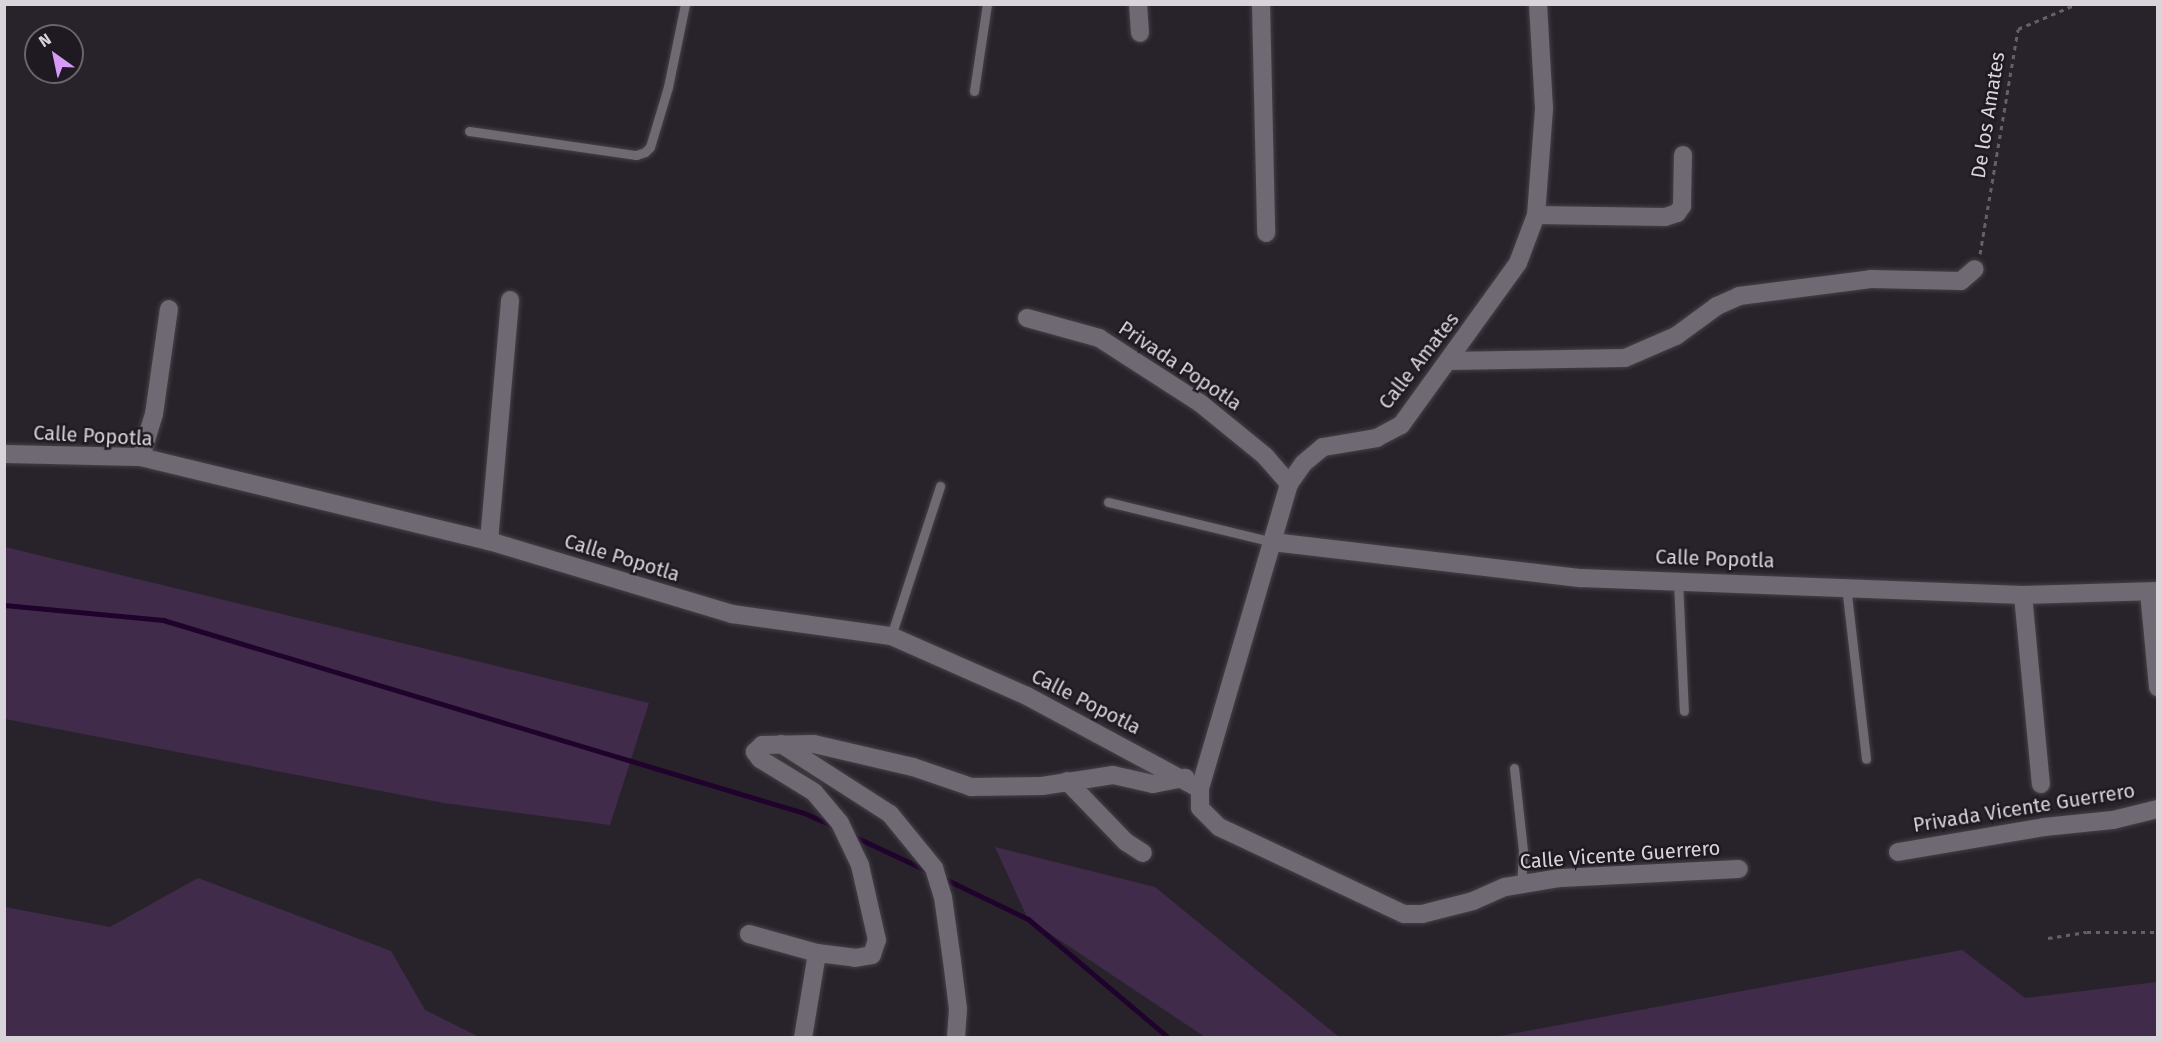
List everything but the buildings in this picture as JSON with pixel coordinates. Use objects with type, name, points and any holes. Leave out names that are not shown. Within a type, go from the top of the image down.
[{"type":"street","points":[[1138,4],[1140,33]]},
{"type":"street","points":[[1261,4],[1266,233]]},
{"type":"street","name":"Calle Amates","points":[[1208,819],[1200,808],[1200,789],[1289,484],[1303,464],[1323,447],[1391,433],[1504,287],[1536,215],[1544,109],[1538,4]]},
{"type":"street","points":[[1536,215],[1665,217],[1677,213],[1682,206],[1683,155]]},
{"type":"street","points":[[1448,361],[1625,358],[1668,341],[1717,306],[1739,296],[1871,279],[1961,281],[1975,270]]},
{"type":"street","points":[[489,541],[510,300]]},
{"type":"street","points":[[141,457],[154,414],[168,309]]},
{"type":"street","name":"Privada Popotla","points":[[1026,318],[1099,338],[1209,409],[1265,456],[1289,484]]},
{"type":"street","name":"Calle Popotla","points":[[4,454],[141,457],[489,541],[732,614],[891,636],[1026,696],[1185,778],[1200,789]]},
{"type":"street","name":"Calle Popotla","points":[[1273,542],[1581,578],[1846,586],[2023,595],[2153,591]]},
{"type":"street","points":[[2153,591],[2157,688]]},
{"type":"street","points":[[2023,595],[2041,784]]},
{"type":"street","points":[[749,934],[817,953],[855,958],[873,955],[877,930],[860,866],[827,804],[756,755],[762,744],[814,744],[913,767],[971,787],[1041,786],[1113,775],[1153,784],[1185,778]]},
{"type":"street","points":[[782,744],[890,814],[934,868],[943,897],[952,961],[958,1009],[956,1038]]},
{"type":"street","points":[[1067,781],[1126,842],[1143,853]]},
{"type":"street","name":"Privada Vicente Guerrero","points":[[1898,852],[2044,827],[2113,820],[2157,808]]},
{"type":"street","name":"Calle Vicente Guerrero","points":[[1208,819],[1370,901],[1404,914],[1443,909],[1521,884],[1560,878],[1738,869]]},
{"type":"street","points":[[803,1038],[817,953]]},
{"type":"lane","points":[[469,131],[636,154],[645,152],[650,147],[668,87],[685,4]]},
{"type":"lane","points":[[974,91],[987,4]]},
{"type":"lane","points":[[891,636],[940,486]]},
{"type":"lane","points":[[1108,502],[1273,542]]},
{"type":"lane","points":[[1678,581],[1684,711]]},
{"type":"lane","points":[[1846,586],[1866,759]]},
{"type":"lane","points":[[1514,768],[1522,851],[1521,884]]},
{"type":"path","name":"De los Amates","points":[[1975,270],[2008,105],[2018,29],[2077,4]]},
{"type":"path","points":[[2048,938],[2087,932],[2157,932]]},
{"type":"shaded area","points":[[5,547],[649,703],[610,825],[444,803],[5,719]]},
{"type":"shaded area","points":[[995,847],[1155,887],[1339,1037],[1205,1037],[1028,919]]},
{"type":"shaded area","points":[[198,878],[391,951],[425,1010],[479,1037],[5,1037],[5,907],[110,927]]},
{"type":"shaded area","points":[[1962,950],[2025,998],[2157,982],[2157,1037],[1495,1037]]},
{"type":"waterway","points":[[4,605],[163,620],[804,813],[835,827]]},
{"type":"waterway","points":[[851,835],[930,872]]},
{"type":"waterway","points":[[941,877],[1028,919],[1169,1038]]}]
